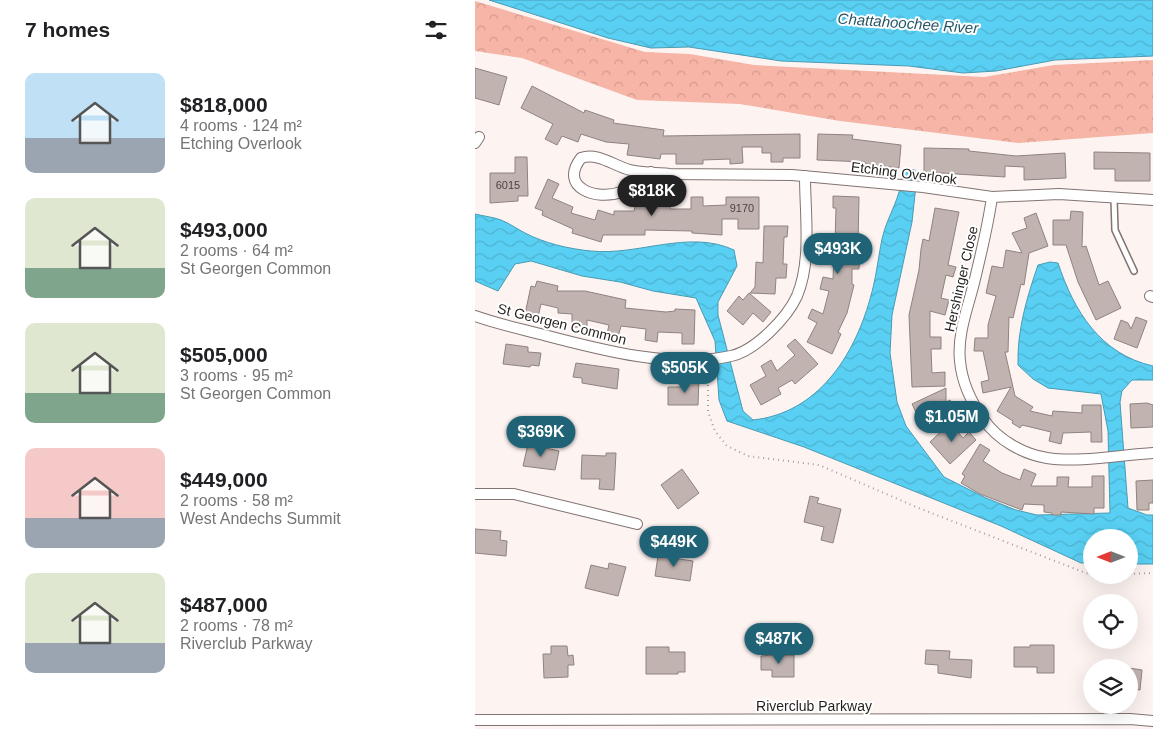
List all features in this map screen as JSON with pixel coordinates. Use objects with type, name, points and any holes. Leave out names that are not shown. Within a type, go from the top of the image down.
[{"type":"street","name":"Etching Overlook","points":[[651,172],[621,192],[598,196],[583,190],[576,183],[574,172],[581,158],[589,155],[630,170],[651,172],[805,176],[923,187],[992,197],[1059,194],[1153,200]]},
{"type":"street","name":"St Georgen Common","points":[[475,316],[621,354],[707,359],[733,356],[756,345],[787,314],[796,297],[805,260],[805,176]]},
{"type":"street","name":"Hershinger Close","points":[[992,197],[986,235],[963,327],[959,360],[965,388],[977,410],[991,430],[1027,453],[1065,459],[1153,453]]},
{"type":"street","points":[[475,494],[514,494],[637,524]]},
{"type":"street","name":"Riverclub Parkway","points":[[475,720],[1130,719],[1153,721]]},
{"type":"lane","points":[[1114,199],[1115,230],[1133,271]]},
{"type":"path","points":[[707,359],[708,412],[715,431],[727,446],[748,456],[819,465],[921,509],[1083,572]]},
{"type":"path","points":[[1138,574],[1153,573]]},
{"type":"green space","points":[[475,1],[645,52],[690,54],[754,65],[984,77],[1054,65],[1153,60],[1153,133],[1019,143],[840,121],[740,104],[637,100],[522,58],[475,51]]},
{"type":"water","name":"Chattahoochee River","points":[[489,0],[1153,0],[1153,56],[1055,60],[996,71],[963,73],[909,66],[781,61],[689,47],[651,48],[608,38]]},
{"type":"water","points":[[903,170],[915,170],[917,176],[912,222],[892,315],[890,353],[897,402],[906,426],[944,477],[986,498],[1016,510],[1037,515],[1110,513],[1108,431],[1101,394],[1048,388],[1033,379],[1018,365],[1021,326],[1038,265],[1050,262],[1058,263],[1072,298],[1092,328],[1118,352],[1153,366],[1153,380],[1132,380],[1122,391],[1120,402],[1128,508],[1147,515],[1153,515],[1153,564],[1138,564],[1138,529],[1083,529],[1083,563],[1081,563],[1001,526],[804,447],[727,421],[719,400],[715,341],[696,298],[582,276],[531,261],[515,264],[498,291],[475,281],[475,214],[501,220],[532,237],[548,243],[583,250],[609,252],[681,242],[699,242],[717,244],[734,250],[737,266],[718,302],[718,315],[743,411],[753,420],[776,415],[796,406],[814,394],[830,378],[854,341],[870,299],[882,239],[900,190]]},
{"type":"building","points":[[475,68],[507,77],[499,105],[475,98]]},
{"type":"building","points":[[532,86],[584,113],[585,110],[614,120],[613,123],[664,130],[663,136],[800,134],[800,158],[783,158],[783,162],[771,162],[771,153],[762,153],[762,147],[742,147],[743,163],[730,164],[730,159],[703,160],[703,164],[676,164],[676,154],[661,154],[660,159],[627,155],[629,144],[606,142],[581,134],[578,142],[562,136],[557,145],[545,139],[553,124],[521,108]]},
{"type":"building","points":[[818,134],[853,135],[852,139],[901,145],[899,168],[865,164],[865,162],[817,160]]},
{"type":"building","points":[[924,148],[969,149],[969,151],[1016,156],[1065,153],[1066,178],[1024,180],[1024,167],[1005,166],[1005,177],[924,172]]},
{"type":"building","points":[[1094,152],[1150,153],[1150,181],[1115,181],[1115,169],[1094,169]]},
{"type":"building","points":[[515,157],[527,157],[528,196],[518,196],[518,201],[490,203],[490,173],[515,173]]},
{"type":"building","points":[[548,179],[559,184],[552,198],[573,207],[571,213],[595,220],[598,210],[614,215],[614,211],[634,211],[635,206],[657,206],[657,198],[670,198],[670,209],[691,209],[691,197],[703,197],[703,206],[726,205],[726,197],[759,197],[759,229],[738,229],[738,219],[722,219],[722,235],[692,233],[692,231],[645,230],[645,235],[603,235],[601,242],[572,233],[573,229],[542,215],[543,211],[535,208]]},
{"type":"building","points":[[833,196],[859,197],[858,244],[860,244],[859,269],[852,269],[852,284],[854,285],[847,313],[838,332],[841,334],[832,354],[807,342],[817,323],[808,318],[812,309],[823,314],[829,291],[820,289],[823,277],[833,279],[834,255],[821,255],[822,242],[835,243],[836,208],[833,208]]},
{"type":"building","points":[[935,208],[959,212],[948,265],[956,267],[953,277],[946,275],[941,298],[949,300],[945,315],[930,311],[930,337],[941,337],[941,349],[931,349],[932,373],[945,372],[945,386],[912,387],[909,315],[919,270],[923,239],[929,241]]},
{"type":"building","points":[[1071,211],[1083,212],[1082,247],[1086,246],[1099,285],[1108,281],[1121,308],[1096,320],[1078,282],[1066,245],[1053,245],[1053,220],[1070,220]]},
{"type":"building","points":[[1036,213],[1048,246],[1029,253],[1024,285],[1021,284],[1013,318],[1009,317],[1008,352],[1005,352],[1015,396],[1033,407],[1030,411],[1052,416],[1053,411],[1082,413],[1082,405],[1101,405],[1102,442],[1091,442],[1091,432],[1063,433],[1061,444],[1049,441],[1051,432],[1022,425],[1020,428],[997,411],[1011,387],[983,393],[981,382],[989,380],[983,351],[974,351],[975,338],[988,338],[988,325],[996,296],[986,293],[992,266],[1003,268],[1006,250],[1022,253],[1012,233],[1027,228],[1024,218]]},
{"type":"building","points":[[764,226],[788,226],[787,237],[784,237],[783,264],[787,264],[786,278],[776,278],[775,294],[750,293],[755,287],[756,262],[763,263]]},
{"type":"building","points":[[537,281],[558,286],[557,291],[585,291],[626,300],[625,308],[666,312],[675,311],[675,309],[695,310],[694,344],[682,344],[682,333],[658,332],[657,342],[645,340],[646,329],[621,326],[618,337],[607,334],[609,325],[587,320],[587,327],[572,327],[572,314],[558,313],[558,308],[541,304],[538,317],[525,314],[531,286],[535,287]]},
{"type":"building","points":[[749,293],[771,312],[763,322],[753,313],[743,325],[727,311],[739,296],[743,300]]},
{"type":"building","points":[[1136,317],[1147,321],[1137,348],[1114,339],[1121,320],[1128,323],[1131,329]]},
{"type":"building","points":[[795,339],[818,364],[795,384],[792,380],[778,388],[781,394],[761,405],[750,385],[766,376],[761,366],[771,360],[777,371],[795,355],[787,346]]},
{"type":"building","points":[[506,344],[528,347],[528,352],[541,353],[539,366],[503,364]]},
{"type":"building","points":[[576,363],[619,369],[617,389],[582,383],[582,378],[573,377]]},
{"type":"building","points":[[687,377],[699,378],[698,405],[668,405],[668,387],[687,387]]},
{"type":"building","points":[[946,388],[946,402],[950,400],[956,413],[924,429],[912,404]]},
{"type":"building","points":[[1147,403],[1153,405],[1153,427],[1131,428],[1130,404]]},
{"type":"building","points":[[950,423],[963,438],[969,432],[976,440],[950,464],[930,442]]},
{"type":"building","points":[[528,444],[559,451],[555,470],[523,466]]},
{"type":"building","points":[[980,444],[990,450],[983,461],[1002,473],[1020,480],[1024,469],[1036,474],[1031,486],[1057,486],[1057,477],[1069,477],[1068,487],[1092,487],[1092,476],[1104,476],[1104,508],[1094,508],[1094,514],[1061,512],[1061,515],[1052,515],[1052,513],[1044,512],[1044,505],[1024,504],[1022,510],[980,494],[961,483],[965,476],[962,474]]},
{"type":"building","points":[[606,453],[616,453],[614,490],[599,489],[600,479],[581,479],[582,455],[606,456]]},
{"type":"building","points":[[682,469],[699,493],[678,509],[661,485]]},
{"type":"building","points":[[1153,480],[1153,503],[1149,503],[1149,510],[1137,510],[1136,481]]},
{"type":"building","points":[[810,496],[819,498],[817,503],[841,509],[833,543],[821,540],[824,527],[804,522]]},
{"type":"building","points":[[475,529],[501,531],[500,540],[507,541],[506,556],[475,553]]},
{"type":"building","points":[[658,556],[693,561],[690,581],[655,576]]},
{"type":"building","points":[[609,563],[626,567],[618,596],[585,588],[591,565],[608,569]]},
{"type":"building","points":[[1030,645],[1054,645],[1054,673],[1037,673],[1037,667],[1014,667],[1014,647],[1030,647]]},
{"type":"building","points":[[551,646],[567,646],[568,656],[573,655],[574,665],[568,665],[568,677],[544,678],[543,654],[551,654]]},
{"type":"building","points":[[646,647],[669,647],[669,652],[685,652],[685,672],[678,672],[678,674],[646,674]]},
{"type":"building","points":[[926,650],[950,651],[949,659],[972,660],[971,678],[938,673],[938,665],[925,664]]},
{"type":"building","points":[[794,655],[794,677],[772,677],[772,670],[761,670],[761,656]]},
{"type":"building","points":[[1138,669],[1142,670],[1140,690],[1138,690]]}]
